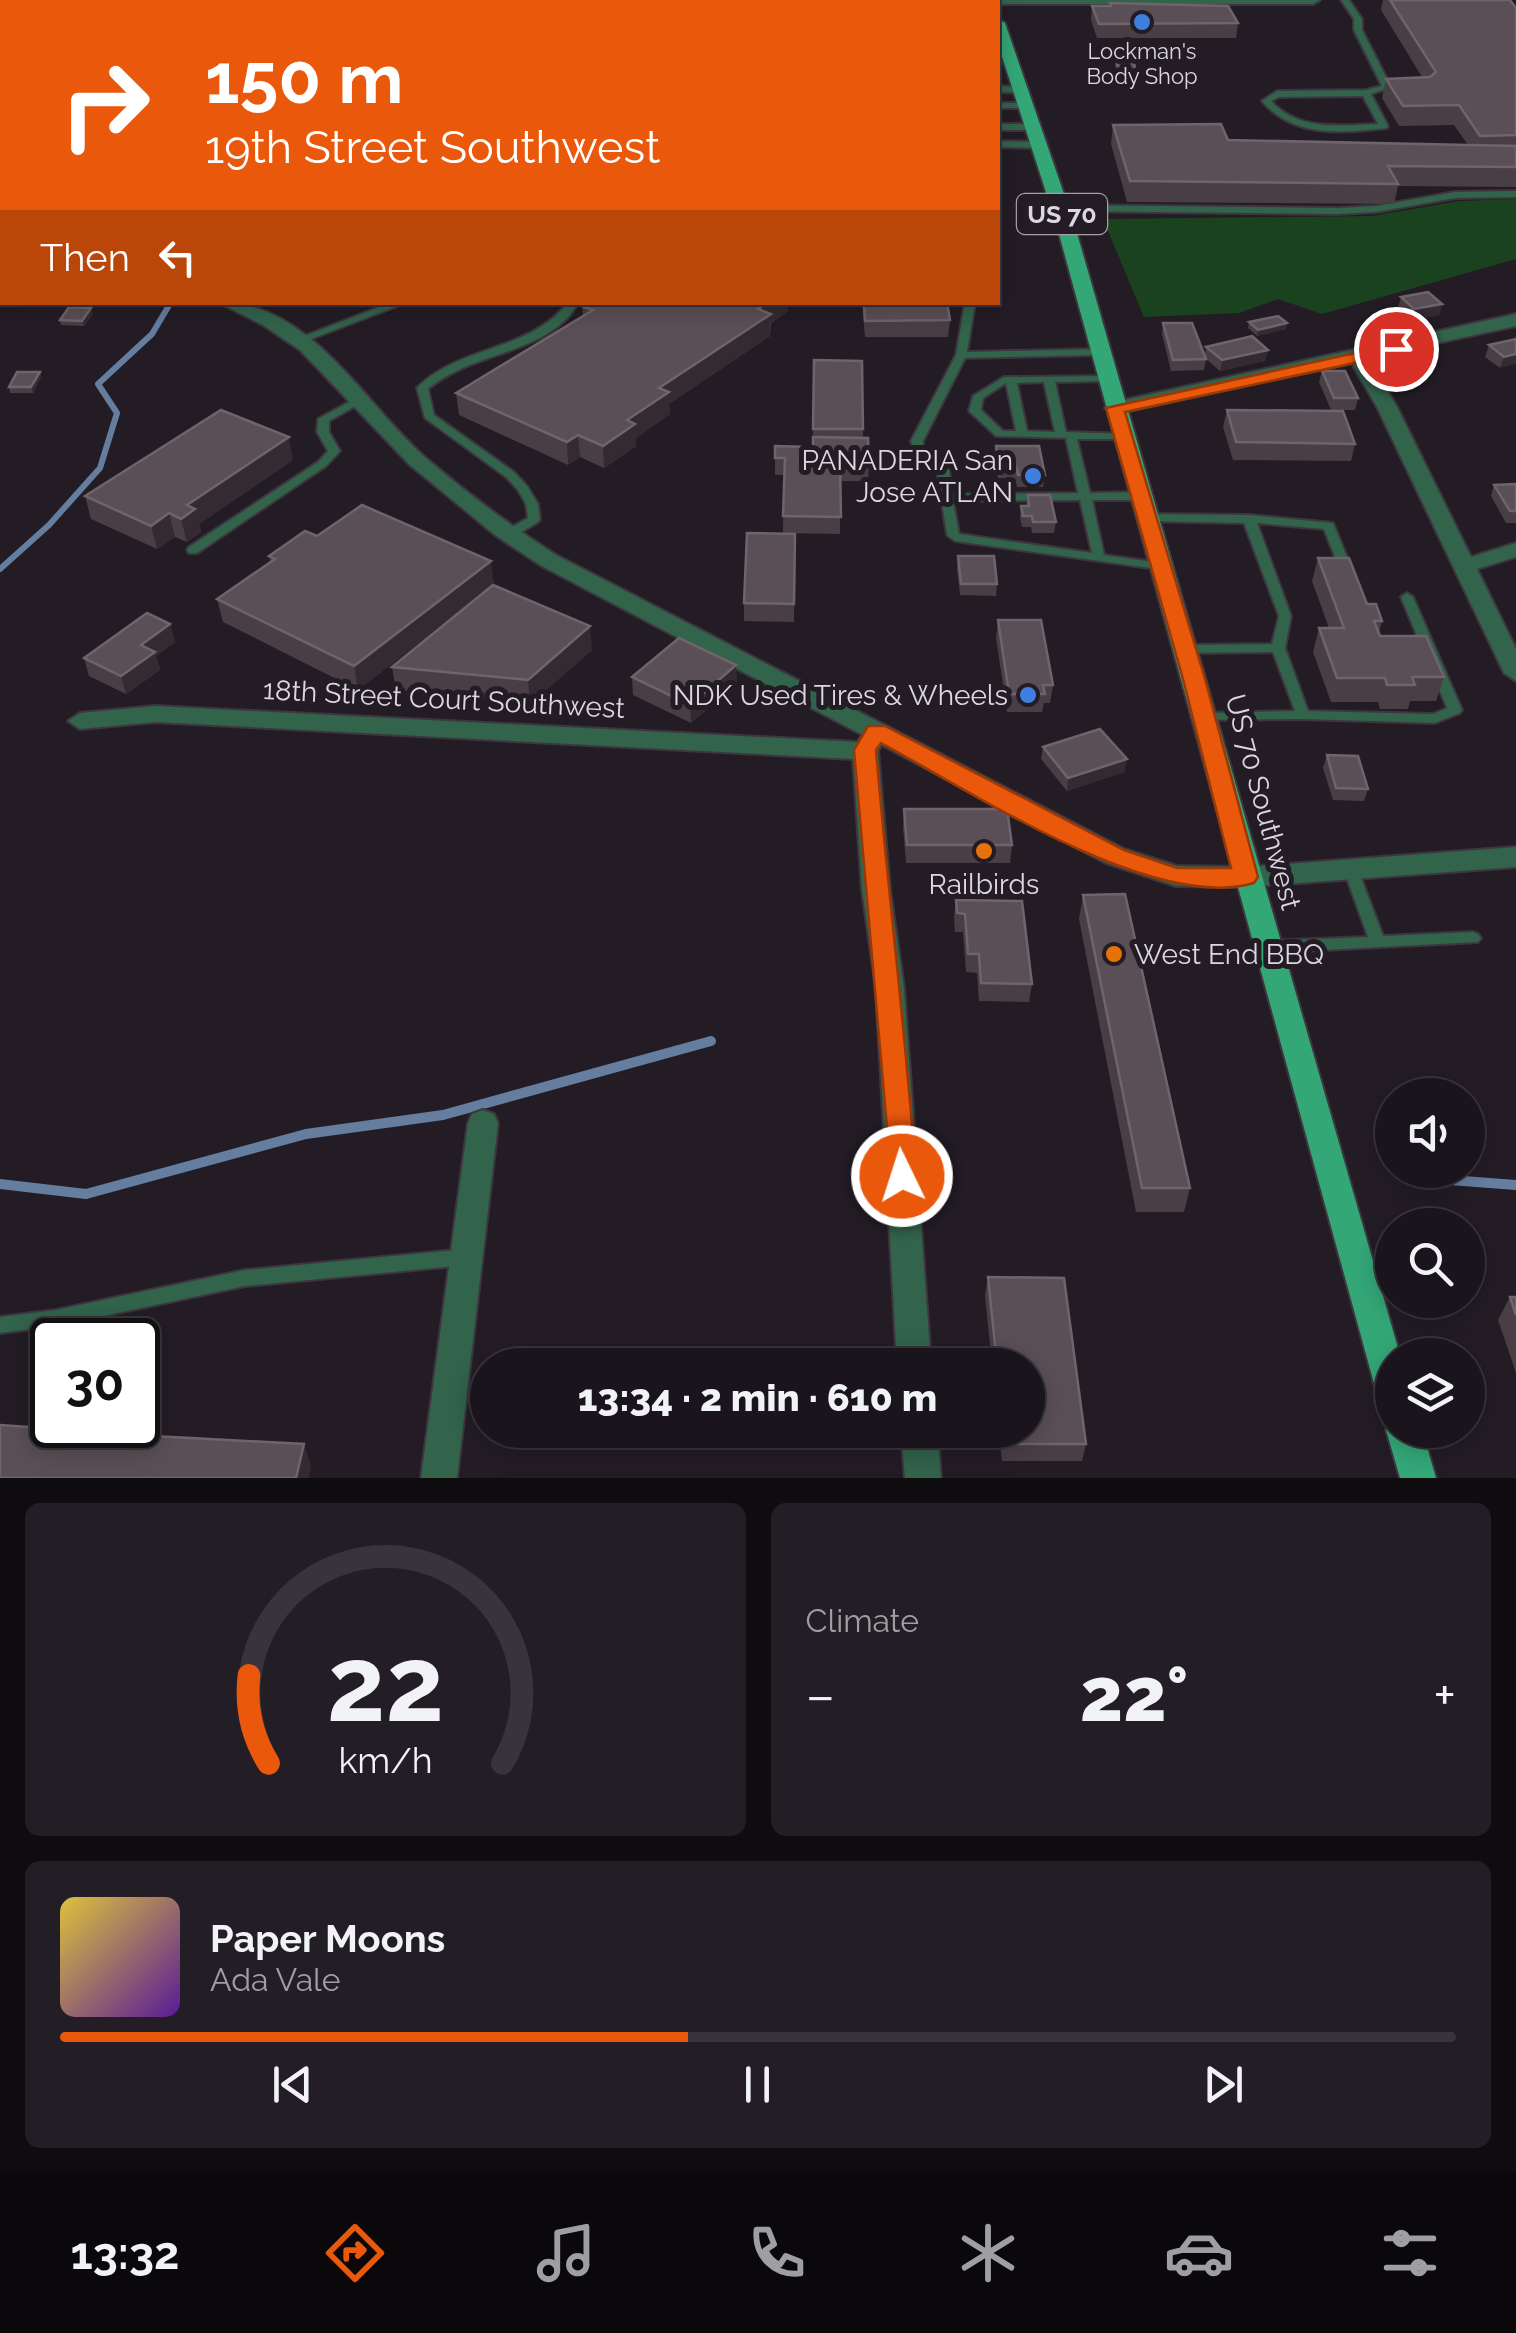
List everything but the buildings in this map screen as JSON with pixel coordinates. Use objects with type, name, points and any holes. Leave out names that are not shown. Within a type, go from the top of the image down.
[{"type":"main road","name":"US 70","points":[[1000,32],[1038,136],[1115,408]]},
{"type":"main road","name":"US 70 Southwest","points":[[1115,408],[1378,1338]]},
{"type":"main road","points":[[1409,1448],[1418,1478]]},
{"type":"street","points":[[1000,1],[1313,0]]},
{"type":"street","points":[[233,305],[270,321],[298,340],[417,461],[509,534],[871,741],[1115,856],[1176,876],[1246,877],[1516,857]]},
{"type":"street","points":[[1115,408],[1358,358],[1516,320]]},
{"type":"street","points":[[1358,358],[1387,407],[1516,673]]},
{"type":"street","points":[[1463,566],[1516,550]]},
{"type":"street","name":"18th Street Court Southwest","points":[[80,721],[155,714],[871,741]]},
{"type":"street","points":[[871,741],[876,890],[890,988],[913,1348]]},
{"type":"street","points":[[439,1478],[484,1123]]},
{"type":"street","points":[[920,1448],[923,1478]]},
{"type":"lane","points":[[1345,0],[1358,19],[1358,30],[1388,87],[1366,93],[1277,94],[1266,101],[1277,117],[1294,126],[1384,126],[1366,93]]},
{"type":"lane","points":[[1000,90],[1025,98]]},
{"type":"lane","points":[[1000,105],[1025,98]]},
{"type":"lane","points":[[1000,127],[1038,136]]},
{"type":"lane","points":[[1000,144],[1038,136]]},
{"type":"lane","points":[[1060,208],[1337,211],[1376,209],[1455,194],[1516,194]]},
{"type":"lane","points":[[298,340],[396,305]]},
{"type":"lane","points":[[509,534],[534,519],[535,506],[525,485],[428,416],[422,388],[460,364],[548,328],[571,305]]},
{"type":"lane","points":[[970,305],[960,355],[917,440],[917,447],[943,470],[955,537],[1161,567]]},
{"type":"lane","points":[[960,355],[1100,352]]},
{"type":"lane","points":[[1107,378],[1011,380],[984,390],[975,412],[997,432],[1123,436]]},
{"type":"lane","points":[[1048,379],[1085,496],[1099,558]]},
{"type":"lane","points":[[1011,380],[1022,434]]},
{"type":"lane","points":[[194,550],[322,464],[334,451],[323,432],[324,419],[360,399]]},
{"type":"lane","points":[[946,498],[1085,496],[1144,507],[1329,526],[1345,566]]},
{"type":"lane","points":[[1250,519],[1285,616],[1278,648],[1303,715]]},
{"type":"lane","points":[[1204,717],[1435,719],[1455,710],[1407,597]]},
{"type":"lane","points":[[1185,648],[1278,648]]},
{"type":"lane","points":[[1351,870],[1378,942]]},
{"type":"lane","points":[[1266,947],[1472,938]]},
{"type":"lane","points":[[0,1325],[56,1318],[245,1278],[467,1256]]},
{"type":"green space","points":[[1516,199],[1516,259],[1322,314],[1278,299],[1239,313],[1144,317],[1103,219],[1372,216],[1459,201]]},
{"type":"waterway","points":[[0,569],[49,525],[100,468],[117,413],[98,384],[152,334],[169,305]]},
{"type":"waterway","points":[[0,1184],[86,1194],[306,1134],[443,1115],[711,1041]]},
{"type":"waterway","points":[[1485,1183],[1516,1185]]},
{"type":"place","name":"Lockman's Body Shop","points":[[1142,22]]},
{"type":"place","name":"PANADERIA San Jose ATLAN","points":[[1033,476]]},
{"type":"place","name":"NDK Used Tires & Wheels","points":[[1028,695]]},
{"type":"place","name":"Railbirds","points":[[984,851]]},
{"type":"place","name":"West End BBQ","points":[[1114,954]]},
{"type":"route","points":[[902,1176],[890,988],[876,890],[865,750],[876,732],[1115,856],[1176,876],[1246,877],[1194,679],[1115,408],[1396,349]]}]
